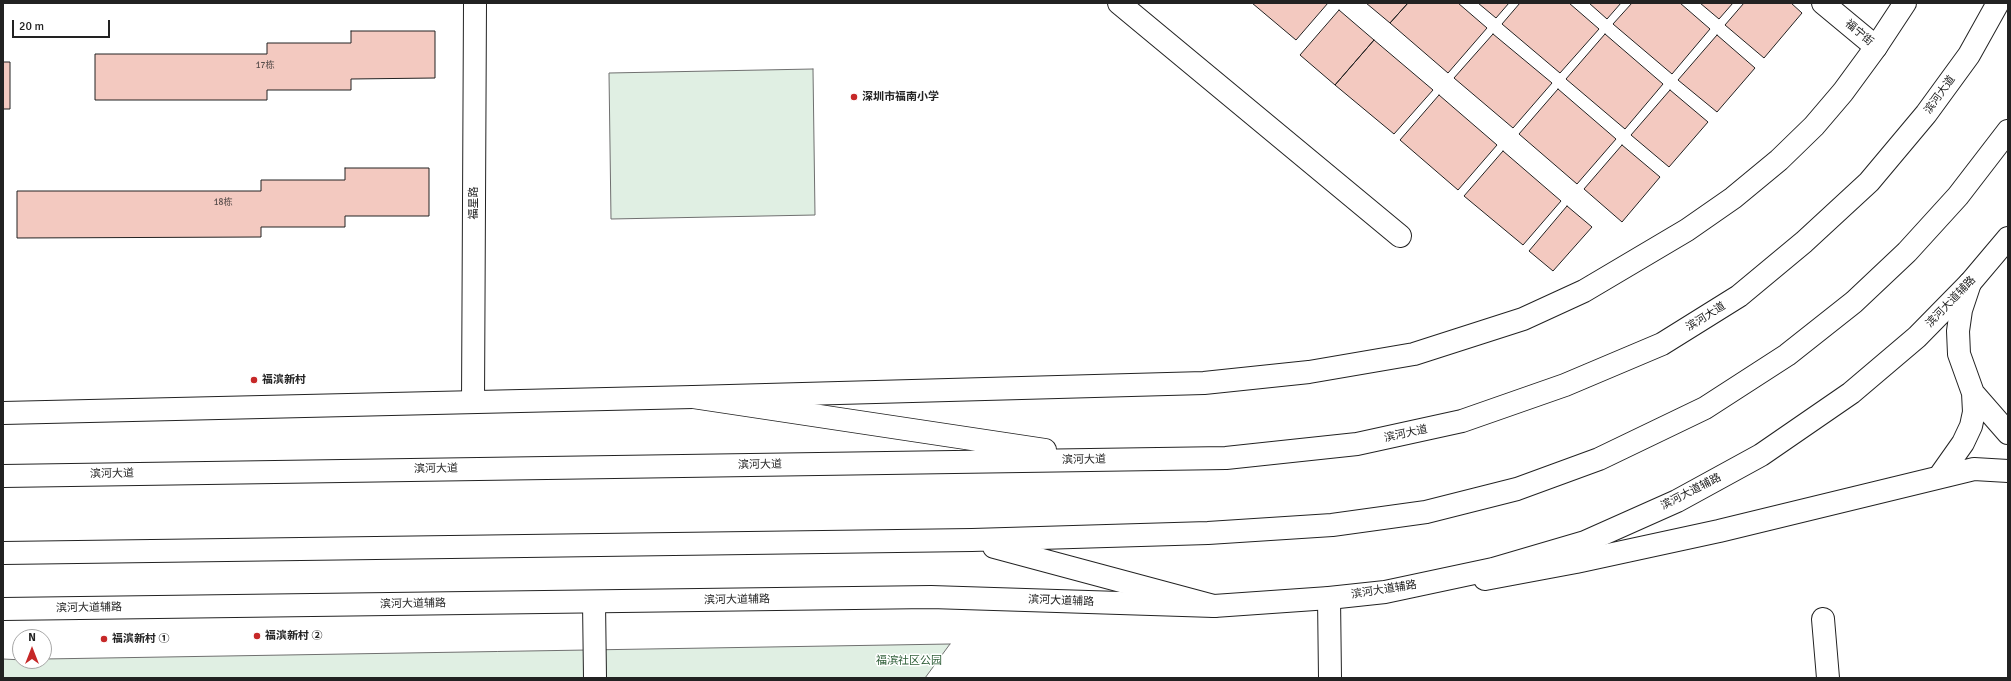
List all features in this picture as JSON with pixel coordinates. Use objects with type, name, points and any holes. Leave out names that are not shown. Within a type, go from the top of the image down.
[{"type":"main road","name":"福星路","points":[[473,402],[475,3]]},
{"type":"main road","points":[[1119,3],[1400,236]]},
{"type":"main road","name":"福宁街","points":[[1823,3],[1876,47]]},
{"type":"main road","points":[[3,413],[693,398],[1204,383],[1360,365],[1421,352],[1522,319],[1584,291],[1687,230],[1733,198],[1779,160],[1814,126],[1843,92],[1876,47],[1905,3]]},
{"type":"main road","name":"滨河大道","points":[[3,476],[1226,458],[1357,444],[1462,421],[1566,386],[1662,344],[1739,296],[1804,242],[1869,182],[1930,108],[1969,55],[1998,3]]},
{"type":"main road","points":[[3,553],[972,540],[1208,533],[1332,525],[1426,512],[1517,489],[1599,460],[1705,408],[1787,355],[1854,302],[1906,252],[1958,196],[2008,132]]},
{"type":"main road","name":"滨河大道辅路","points":[[3,609],[594,602],[931,596],[1214,606],[1328,598],[1385,592],[1493,569],[1585,542],[1677,501],[1761,455],[1851,393],[1917,337],[1970,283],[2008,238]]},
{"type":"main road","points":[[1939,477],[1963,443],[1971,426],[1974,412],[1973,393],[1959,354],[1958,331],[1961,310],[1970,283]]},
{"type":"main road","points":[[1973,393],[2008,433]]},
{"type":"main road","points":[[693,398],[1110,460]]},
{"type":"main road","points":[[1385,592],[1497,578],[1809,511],[1974,469],[2008,470]]},
{"type":"main road","points":[[972,540],[1214,606]]},
{"type":"main road","points":[[3,561],[52,552]]},
{"type":"main road","points":[[1328,598],[1330,678]]},
{"type":"main road","points":[[594,602],[595,678]]},
{"type":"main road","points":[[1823,619],[1828,678]]},
{"type":"green space","points":[[813,69],[815,215],[611,219],[609,73]]},
{"type":"green space","name":"福滨社区公园","points":[[950,644],[925,678],[3,678],[3,659],[12,659],[12,669],[52,669],[52,659]]},
{"type":"building","points":[[1252,3],[1328,3],[1296,40]]},
{"type":"building","points":[[1366,3],[1408,3],[1390,23]]},
{"type":"building","points":[[1408,3],[1458,3],[1487,28],[1448,73],[1390,23]]},
{"type":"building","points":[[1478,3],[1509,3],[1496,18]]},
{"type":"building","points":[[1520,3],[1569,3],[1599,29],[1560,73],[1502,24]]},
{"type":"building","points":[[1589,3],[1621,3],[1607,19]]},
{"type":"building","points":[[1632,3],[1680,3],[1710,29],[1672,74],[1613,24]]},
{"type":"building","points":[[1700,3],[1733,3],[1719,19]]},
{"type":"building","points":[[1744,3],[1791,3],[1802,13],[1764,58],[1725,25]]},
{"type":"building","points":[[1339,10],[1374,40],[1335,85],[1300,55]]},
{"type":"building","points":[[351,31],[435,31],[435,78],[351,79],[351,90],[267,90],[267,100],[95,100],[95,54],[267,54],[267,43],[351,43]]},
{"type":"building","points":[[1493,34],[1552,83],[1513,128],[1454,78]]},
{"type":"building","points":[[1605,34],[1663,84],[1625,129],[1566,79]]},
{"type":"building","points":[[1717,35],[1755,68],[1717,112],[1678,80]]},
{"type":"building","points":[[1374,40],[1433,90],[1394,134],[1335,85]]},
{"type":"building","points":[[3,62],[10,62],[10,109],[3,109]]},
{"type":"building","points":[[1558,89],[1616,139],[1577,184],[1519,134]]},
{"type":"building","points":[[1670,90],[1708,122],[1669,167],[1631,135]]},
{"type":"building","points":[[1439,95],[1497,145],[1458,190],[1400,140]]},
{"type":"building","points":[[1622,145],[1660,177],[1622,222],[1584,189]]},
{"type":"building","points":[[1503,151],[1561,201],[1523,245],[1464,196]]},
{"type":"building","points":[[345,168],[429,168],[429,216],[345,216],[345,227],[261,227],[261,237],[17,238],[17,191],[261,191],[261,180],[345,180]]},
{"type":"building","points":[[1567,206],[1592,227],[1553,271],[1529,251]]},
{"type":"place","name":"深圳市福南小学","points":[[854,97]]},
{"type":"place","name":"福滨新村","points":[[254,380]]},
{"type":"place","name":"福滨新村 ②","points":[[257,636]]},
{"type":"place","name":"福滨新村 ①","points":[[104,639]]}]
